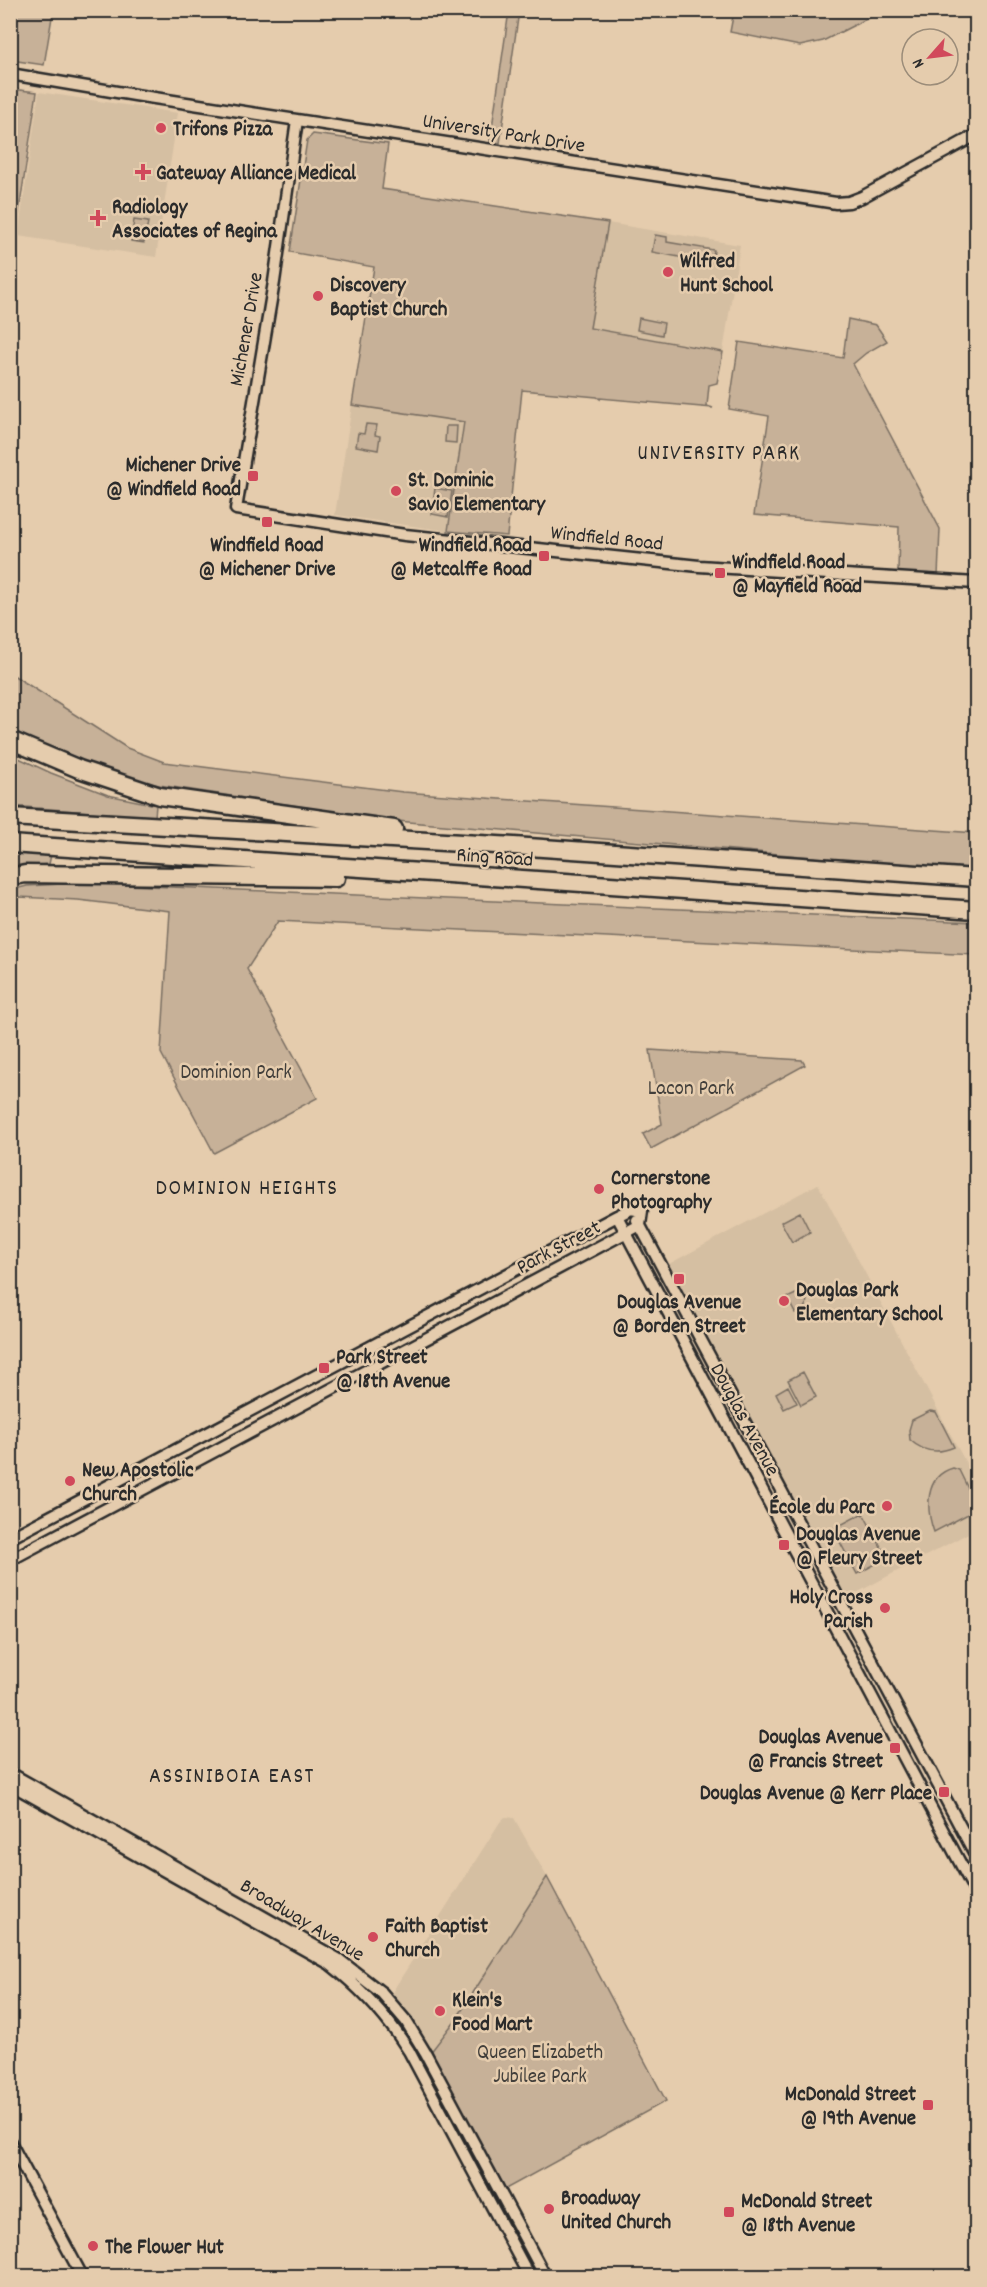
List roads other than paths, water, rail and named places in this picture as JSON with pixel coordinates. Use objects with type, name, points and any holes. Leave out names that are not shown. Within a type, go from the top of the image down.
[{"type":"highway","points":[[10,740],[79,769],[160,796],[514,846]]},
{"type":"highway","name":"Ring Road","points":[[10,817],[514,846],[976,878]]},
{"type":"highway","name":"Ring Road","points":[[10,844],[976,910]]},
{"type":"highway","points":[[10,877],[26,874],[512,880]]},
{"type":"street","name":"University Park Drive","points":[[10,74],[836,203],[849,202],[862,197],[976,135]]},
{"type":"street","name":"Michener Drive","points":[[236,509],[274,282],[297,120]]},
{"type":"street","name":"Windfield Road","points":[[236,509],[412,536],[699,566],[976,583]]},
{"type":"street","name":"Park Street","points":[[10,1538],[617,1216],[631,1209],[642,1211],[640,1225],[626,1233],[10,1560]]},
{"type":"street","name":"Douglas Avenue","points":[[617,1216],[976,1893]]},
{"type":"street","name":"Douglas Avenue","points":[[640,1225],[976,1856]]},
{"type":"street","name":"Broadway Avenue","points":[[10,1773],[338,1959],[382,1993],[406,2021],[426,2054],[545,2277]]},
{"type":"street","name":"Broadway Avenue","points":[[10,1784],[330,1964],[352,1982],[392,2024],[409,2050],[528,2277]]},
{"type":"street","points":[[10,2142],[82,2277]]},
{"type":"place","name":"Trifons Pizza","points":[[161,128]]},
{"type":"place","name":"Gateway Alliance Medical","points":[[143,172]]},
{"type":"place","name":"Radiology Associates of Regina","points":[[98,218]]},
{"type":"place","name":"Wilfred Hunt School","points":[[668,272]]},
{"type":"place","name":"Discovery Baptist Church","points":[[318,296]]},
{"type":"place","name":"Michener Drive @ Windfield Road","points":[[253,476]]},
{"type":"place","name":"St. Dominic Savio Elementary","points":[[396,491]]},
{"type":"place","name":"Windfield Road @ Michener Drive","points":[[267,522]]},
{"type":"place","name":"Windfield Road @ Metcalffe Road","points":[[544,556]]},
{"type":"place","name":"Windfield Road @ Mayfield Road","points":[[720,573]]},
{"type":"place","name":"Cornerstone Photography","points":[[599,1189]]},
{"type":"place","name":"Douglas Avenue @ Borden Street","points":[[679,1279]]},
{"type":"place","name":"Douglas Park Elementary School","points":[[784,1301]]},
{"type":"place","name":"Park Street @ 18th Avenue","points":[[324,1368]]},
{"type":"place","name":"New Apostolic Church","points":[[70,1481]]},
{"type":"place","name":"École du Parc","points":[[887,1506]]},
{"type":"place","name":"Douglas Avenue @ Fleury Street","points":[[784,1545]]},
{"type":"place","name":"Holy Cross Parish","points":[[885,1608]]},
{"type":"place","name":"Douglas Avenue @ Francis Street","points":[[895,1748]]},
{"type":"place","name":"Douglas Avenue @ Kerr Place","points":[[944,1792]]},
{"type":"place","name":"Faith Baptist Church","points":[[373,1937]]},
{"type":"place","name":"Klein's Food Mart","points":[[440,2011]]},
{"type":"place","name":"McDonald Street @ 19th Avenue","points":[[928,2105]]},
{"type":"place","name":"Broadway United Church","points":[[549,2209]]},
{"type":"place","name":"McDonald Street @ 18th Avenue","points":[[729,2212]]},
{"type":"place","name":"The Flower Hut","points":[[93,2246]]},
{"type":"district","name":"UNIVERSITY PARK","points":[[719,451]]},
{"type":"district","name":"DOMINION HEIGHTS","points":[[247,1186]]},
{"type":"district","name":"ASSINIBOIA EAST","points":[[232,1774]]},
{"type":"park label","name":"Dominion Park","points":[[236,1071]]},
{"type":"park label","name":"Lacon Park","points":[[691,1087]]},
{"type":"park label","name":"Queen Elizabeth Jubilee Park","points":[[540,2063]]}]
